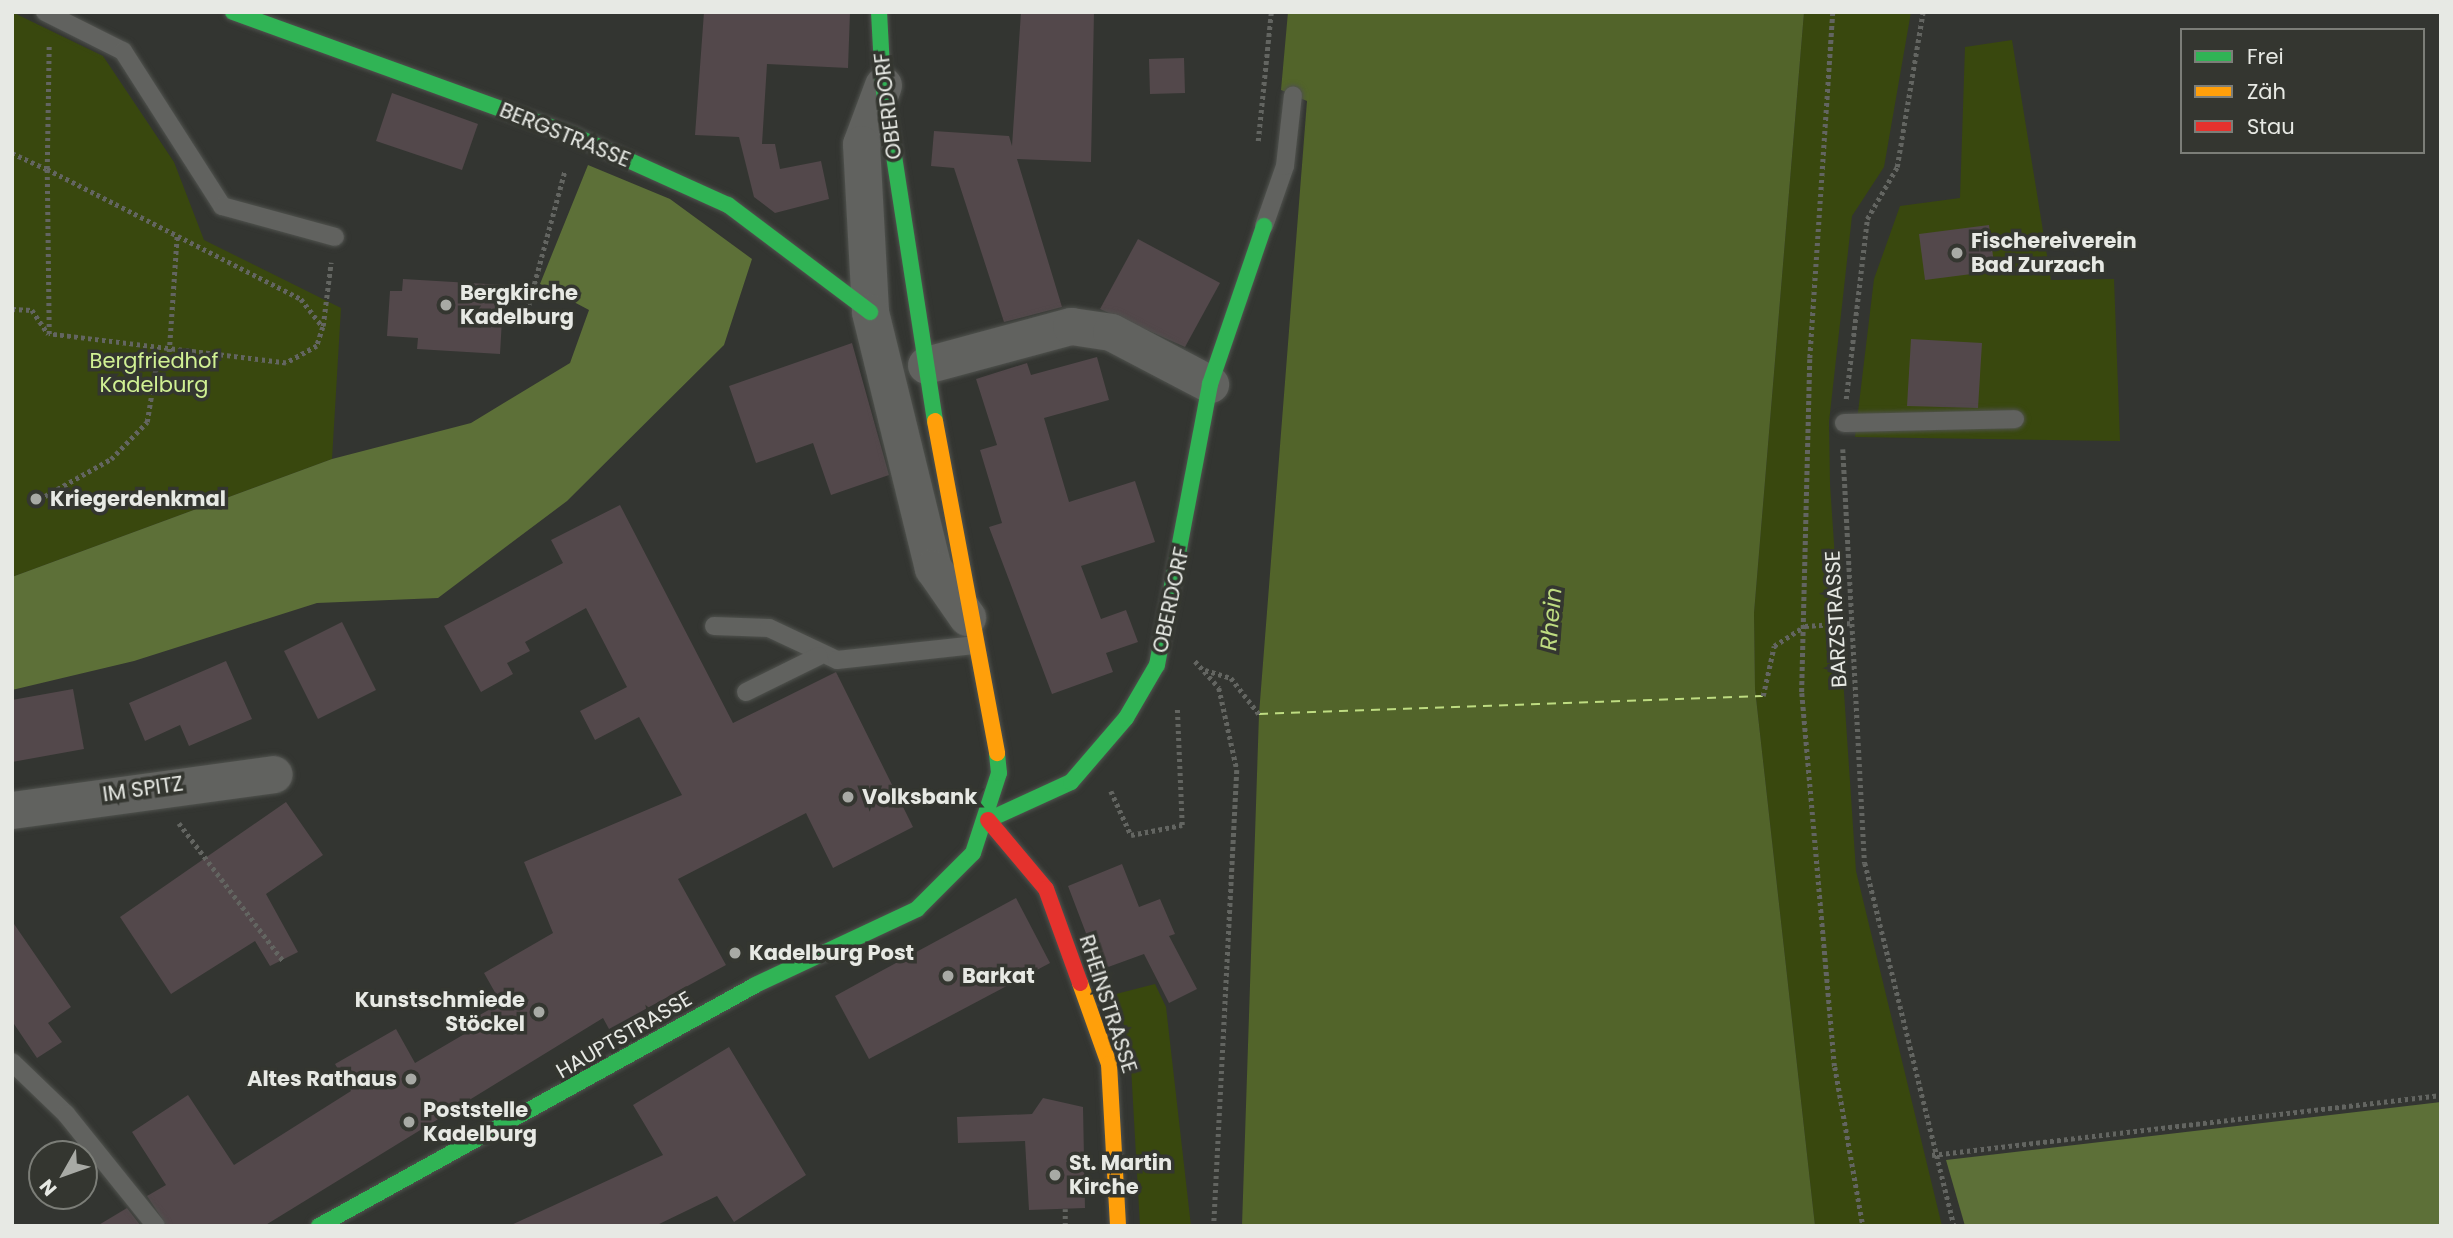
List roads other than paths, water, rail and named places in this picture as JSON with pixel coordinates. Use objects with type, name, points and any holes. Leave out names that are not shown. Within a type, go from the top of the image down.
[{"type":"street","name":"BERGSTRASSE","points":[[233,12],[575,135],[728,205],[870,313]]},
{"type":"street","name":"OBERDORF","points":[[880,12],[883,85],[926,365],[970,631],[999,773],[988,820],[961,870],[917,909]]},
{"type":"street","points":[[883,85],[861,144],[870,313],[933,568],[970,631]]},
{"type":"street","name":"OBERDORF","points":[[988,820],[1071,782],[1126,718],[1157,665],[1167,634],[1210,384],[1264,226]]},
{"type":"street","points":[[926,365],[1071,326],[1111,332],[1210,384]]},
{"type":"street","name":"IM SPITZ","points":[[12,810],[151,786],[274,774]]},
{"type":"street","name":"RHEINSTRASSE","points":[[988,820],[1046,889],[1109,1063],[1118,1226]]},
{"type":"street","name":"HAUPTSTRASSE","points":[[319,1226],[755,985],[917,909]]},
{"type":"lane","points":[[47,14],[123,51],[222,206],[335,237]]},
{"type":"lane","points":[[1264,226],[1285,166],[1293,95]]},
{"type":"lane","points":[[1844,423],[2015,419]]},
{"type":"lane","points":[[714,626],[769,628],[819,656],[872,658],[970,631]]},
{"type":"lane","points":[[746,692],[819,656]]},
{"type":"lane","points":[[12,1062],[66,1114],[156,1226]]},
{"type":"water","name":"Rhein","points":[[1288,12],[1804,12],[1754,613],[1755,689],[1815,1226],[1242,1226],[1259,714],[1307,101],[1281,90]]},
{"type":"place","name":"Fischereiverein Bad Zurzach","points":[[1957,253]]},
{"type":"place","name":"Bergkirche Kadelburg","points":[[446,305]]},
{"type":"place","name":"Kriegerdenkmal","points":[[36,499]]},
{"type":"place","name":"Volksbank","points":[[848,797]]},
{"type":"place","name":"Kadelburg Post","points":[[735,953]]},
{"type":"place","name":"Barkat","points":[[948,976]]},
{"type":"place","name":"Kunstschmiede Stöckel","points":[[539,1012]]},
{"type":"place","name":"Altes Rathaus","points":[[411,1079]]},
{"type":"place","name":"Poststelle Kadelburg","points":[[409,1122]]},
{"type":"place","name":"St. Martin Kirche","points":[[1055,1175]]},
{"type":"park label","name":"Bergfriedhof Kadelburg","points":[[154,373]]}]
